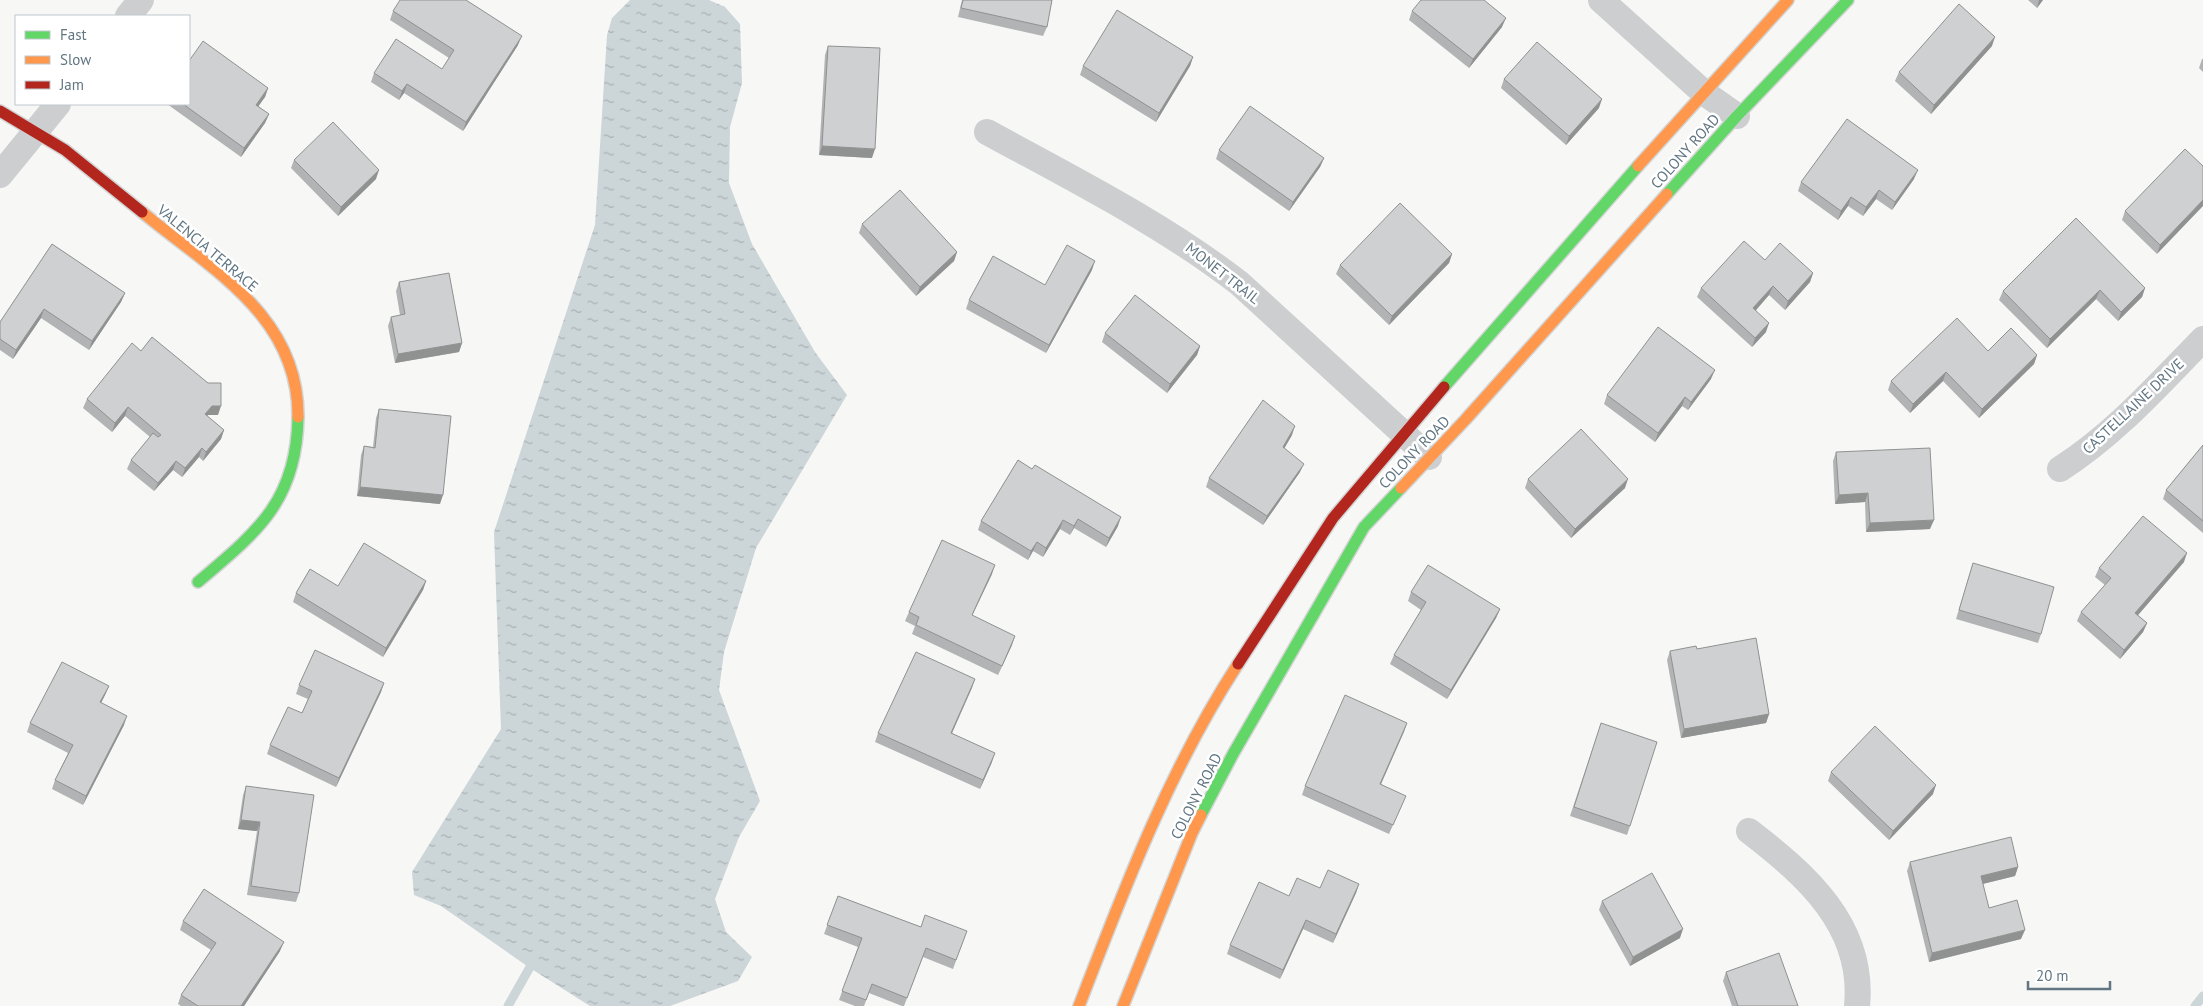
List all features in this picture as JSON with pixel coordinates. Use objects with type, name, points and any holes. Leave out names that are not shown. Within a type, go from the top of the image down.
[{"type":"main road","name":"COLONY ROAD","points":[[1079,1006],[1121,897],[1163,801],[1216,698],[1333,518],[1404,433],[1703,92],[1788,0]]},
{"type":"main road","name":"COLONY ROAD","points":[[1123,1006],[1192,833],[1234,754],[1364,527],[1466,419],[1737,116],[1848,0]]},
{"type":"main road","name":"VALENCIA TERRACE","points":[[0,111],[36,131],[73,156],[250,300],[274,330],[292,368],[299,403],[300,421],[296,452],[286,486],[268,517],[258,529],[198,582]]},
{"type":"street","points":[[129,15],[141,0]]},
{"type":"street","points":[[1601,0],[1703,92],[1737,116]]},
{"type":"street","points":[[0,174],[57,105]]},
{"type":"street","name":"MONET TRAIL","points":[[987,132],[1131,211],[1211,261],[1239,283],[1429,457]]},
{"type":"street","name":"CASTELLAINE DRIVE","points":[[2060,469],[2084,454],[2115,428],[2203,339]]},
{"type":"street","points":[[1749,831],[1778,854],[1816,889],[1832,911],[1852,950],[1858,975],[1857,1006]]},
{"type":"water","points":[[630,0],[709,0],[725,7],[740,24],[742,83],[730,127],[729,183],[752,244],[815,352],[847,395],[756,548],[724,652],[719,690],[760,801],[739,837],[715,899],[726,932],[752,957],[738,981],[670,1006],[590,1006],[530,968],[441,906],[414,895],[412,872],[501,729],[494,532],[595,225],[607,35],[612,18]]},
{"type":"building","points":[[400,0],[466,0],[522,36],[466,122],[407,84],[402,91],[374,73],[396,39],[442,69],[454,50],[393,11]]},
{"type":"building","points":[[963,0],[1052,0],[1047,27],[961,8]]},
{"type":"building","points":[[1421,0],[1484,0],[1506,18],[1473,59],[1412,11]]},
{"type":"building","points":[[1959,4],[1995,37],[1934,105],[1899,72]]},
{"type":"building","points":[[1117,10],[1193,57],[1159,113],[1083,66]]},
{"type":"building","points":[[203,41],[268,88],[256,105],[269,114],[244,148],[184,105],[190,105],[190,60]]},
{"type":"building","points":[[1537,42],[1602,99],[1569,136],[1504,79]]},
{"type":"building","points":[[828,46],[880,48],[875,149],[822,146]]},
{"type":"building","points":[[1250,106],[1324,158],[1293,202],[1219,150]]},
{"type":"building","points":[[1847,119],[1918,170],[1895,202],[1879,190],[1866,207],[1851,197],[1841,211],[1801,182]]},
{"type":"building","points":[[333,122],[379,170],[341,207],[294,160]]},
{"type":"building","points":[[2185,149],[2203,166],[2203,200],[2160,245],[2125,211]]},
{"type":"building","points":[[900,190],[957,252],[920,287],[862,224]]},
{"type":"building","points":[[1400,203],[1452,254],[1392,316],[1340,265]]},
{"type":"building","points":[[2076,218],[2145,288],[2121,312],[2100,290],[2050,339],[2003,291]]},
{"type":"building","points":[[1744,241],[1765,260],[1780,243],[1813,273],[1788,301],[1773,286],[1753,308],[1769,323],[1755,338],[1701,288]]},
{"type":"building","points":[[52,244],[125,293],[92,341],[44,309],[16,350],[0,339],[0,322]]},
{"type":"building","points":[[1067,245],[1095,261],[1049,345],[969,300],[993,256],[1045,285]]},
{"type":"building","points":[[449,273],[462,343],[398,354],[391,317],[405,314],[399,282]]},
{"type":"building","points":[[1135,295],[1200,346],[1170,384],[1105,333]]},
{"type":"building","points":[[1957,318],[1988,351],[2011,328],[2037,355],[1982,409],[1946,372],[1913,404],[1891,381]]},
{"type":"building","points":[[1658,327],[1715,370],[1691,402],[1685,397],[1658,433],[1607,395]]},
{"type":"building","points":[[152,337],[208,383],[221,383],[221,406],[212,406],[205,414],[224,430],[206,452],[202,448],[185,468],[176,461],[158,483],[131,460],[153,433],[158,437],[161,435],[128,407],[115,423],[87,399],[132,343],[141,351]]},
{"type":"building","points":[[1263,400],[1295,426],[1283,447],[1304,464],[1267,516],[1209,478]]},
{"type":"building","points":[[379,409],[451,416],[443,495],[360,487],[364,446],[375,448]]},
{"type":"building","points":[[1581,429],[1628,479],[1575,529],[1528,479]]},
{"type":"building","points":[[2203,445],[2203,521],[2166,490]]},
{"type":"building","points":[[1930,448],[1934,520],[1870,523],[1868,493],[1839,495],[1836,452]]},
{"type":"building","points":[[1018,460],[1032,469],[1035,465],[1121,517],[1109,538],[1078,519],[1074,526],[1063,520],[1046,548],[1037,542],[1031,551],[981,521]]},
{"type":"building","points":[[2143,516],[2187,553],[2135,613],[2147,623],[2124,650],[2081,612],[2111,578],[2099,568]]},
{"type":"building","points":[[942,540],[995,565],[972,615],[1015,636],[1002,666],[916,625],[919,617],[909,612]]},
{"type":"building","points":[[364,543],[426,581],[386,648],[296,593],[310,569],[338,586]]},
{"type":"building","points":[[1973,563],[2054,587],[2041,634],[1959,610]]},
{"type":"building","points":[[1428,565],[1500,609],[1451,690],[1394,655],[1426,602],[1411,592]]},
{"type":"building","points":[[1756,638],[1769,714],[1684,729],[1670,651],[1696,646],[1697,649]]},
{"type":"building","points":[[315,650],[384,683],[339,778],[270,745],[288,707],[302,713],[312,691],[299,685]]},
{"type":"building","points":[[916,652],[975,679],[951,733],[995,753],[983,780],[878,733]]},
{"type":"building","points":[[62,662],[109,686],[100,702],[127,716],[86,796],[55,780],[73,745],[30,723]]},
{"type":"building","points":[[1345,695],[1407,723],[1380,784],[1406,796],[1393,825],[1305,786]]},
{"type":"building","points":[[1601,723],[1657,742],[1630,826],[1574,807]]},
{"type":"building","points":[[1875,726],[1936,785],[1893,831],[1831,772]]},
{"type":"building","points":[[246,786],[314,795],[299,893],[251,886],[260,822],[241,820]]},
{"type":"building","points":[[2011,837],[2018,867],[1981,876],[1989,908],[2017,900],[2025,930],[1932,953],[1910,862]]},
{"type":"building","points":[[1328,870],[1359,884],[1336,934],[1306,920],[1283,970],[1230,945],[1259,882],[1289,896],[1297,878],[1320,888]]},
{"type":"building","points":[[1652,873],[1683,929],[1633,957],[1602,901]]},
{"type":"building","points":[[204,889],[284,942],[241,1006],[198,1006],[181,995],[216,943],[183,921]]},
{"type":"building","points":[[838,896],[921,927],[925,915],[967,931],[956,960],[926,948],[907,998],[872,984],[866,1000],[842,991],[862,938],[827,925]]},
{"type":"building","points":[[1779,953],[1798,1006],[1738,1006],[1726,972]]},
{"type":"waterway","points":[[508,1006],[534,960]]},
{"type":"waterway","points":[[2195,1006],[2203,996]]},
{"type":"traffic: fast","points":[[1667,194],[1737,116],[1848,0]]},
{"type":"traffic: fast","points":[[1444,387],[1638,166]]},
{"type":"traffic: fast","points":[[198,582],[238,547],[270,512],[281,493],[290,471],[296,446],[298,417]]},
{"type":"traffic: fast","points":[[1201,815],[1233,754],[1364,527],[1401,488]]},
{"type":"traffic: slow","points":[[1638,166],[1788,0]]},
{"type":"traffic: slow","points":[[1401,488],[1466,419],[1667,194]]},
{"type":"traffic: slow","points":[[142,212],[222,275],[246,298],[267,323],[284,350],[294,382],[298,417]]},
{"type":"traffic: slow","points":[[1079,1006],[1131,874],[1169,788],[1213,704],[1238,664]]},
{"type":"traffic: slow","points":[[1123,1006],[1192,833],[1201,815]]},
{"type":"traffic: jam","points":[[0,111],[65,150],[142,212]]},
{"type":"traffic: jam","points":[[1238,664],[1333,518],[1444,387]]}]
